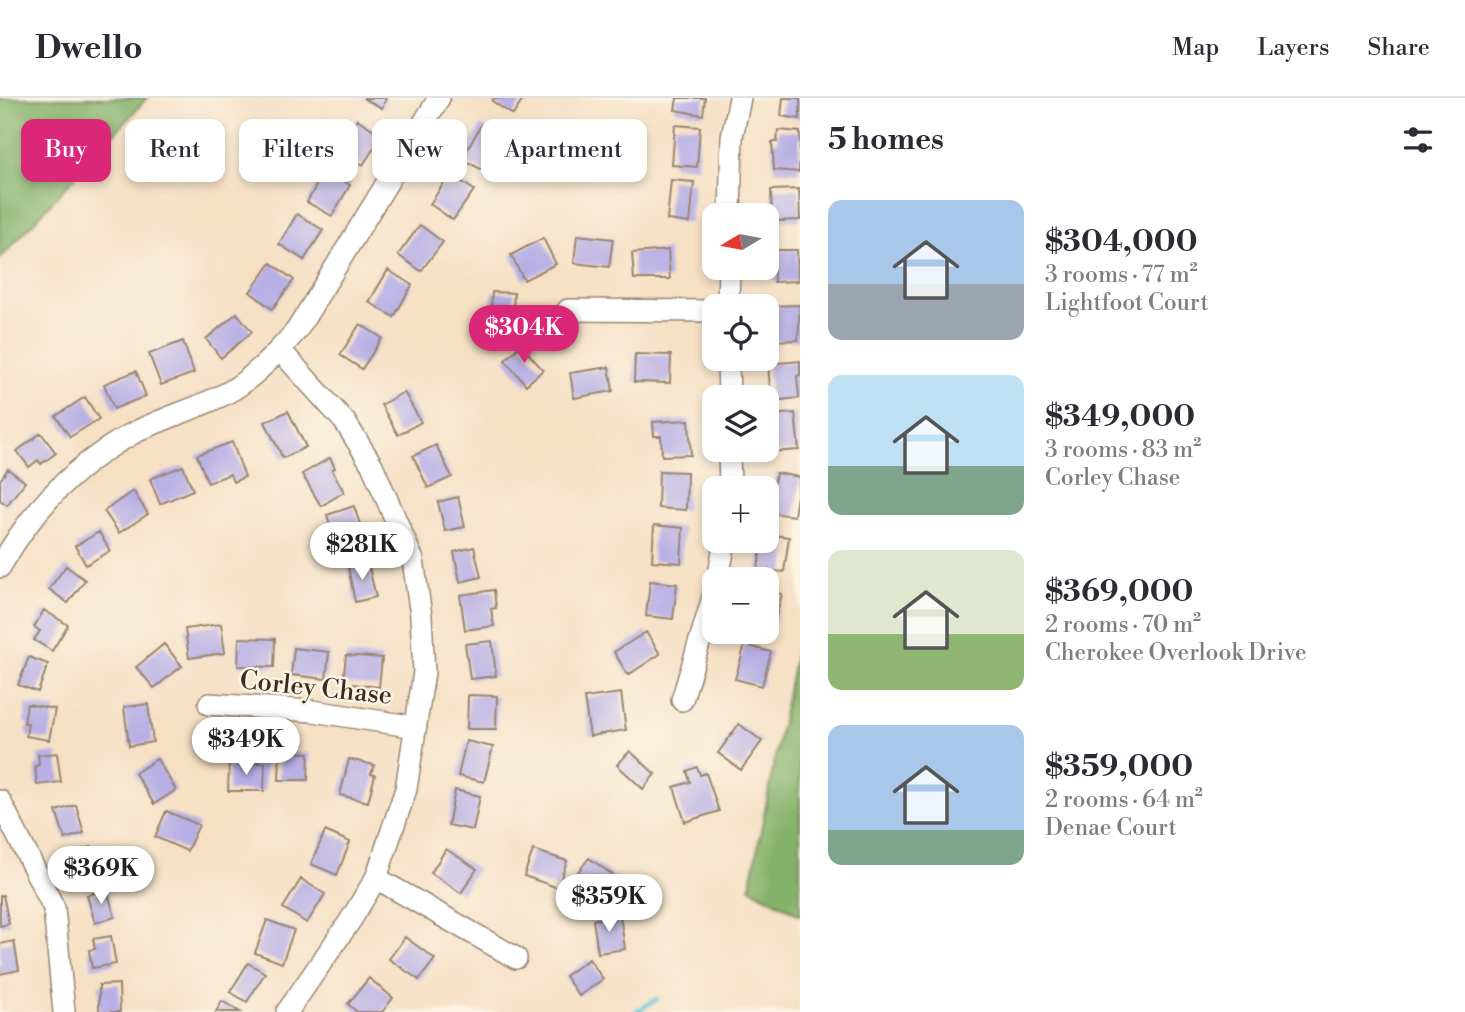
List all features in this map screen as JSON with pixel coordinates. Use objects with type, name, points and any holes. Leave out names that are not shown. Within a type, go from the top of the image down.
[{"type":"street","points":[[0,567],[50,495],[94,456],[132,434],[234,388],[280,350],[297,330],[439,98]]},
{"type":"street","points":[[730,203],[732,136],[740,98]]},
{"type":"street","points":[[568,310],[702,311]]},
{"type":"street","points":[[280,350],[345,422],[372,465],[413,561],[421,616],[424,671],[406,789],[376,878],[350,921],[287,1012]]},
{"type":"street","points":[[682,700],[702,634]]},
{"type":"street","name":"Corley Chase","points":[[209,704],[313,711],[416,727]]},
{"type":"street","points":[[0,801],[54,908],[64,1012]]},
{"type":"street","points":[[376,878],[516,958]]},
{"type":"green space","points":[[0,98],[147,98],[111,137],[111,119],[21,119],[21,182],[70,182],[0,259]]},
{"type":"green space","points":[[800,628],[800,915],[750,888]]},
{"type":"building","points":[[363,98],[386,98],[382,108]]},
{"type":"building","points":[[494,98],[524,98],[513,115],[492,101]]},
{"type":"building","points":[[677,98],[705,98],[703,115],[675,110]]},
{"type":"building","points":[[783,98],[800,98],[800,119],[781,116]]},
{"type":"building","points":[[358,120],[372,129],[372,151],[363,165],[358,162]]},
{"type":"building","points":[[481,125],[481,169],[467,162],[467,150]]},
{"type":"building","points":[[675,125],[700,127],[697,167],[672,165]]},
{"type":"building","points":[[778,130],[800,132],[799,172],[774,170],[772,142],[777,142]]},
{"type":"building","points":[[671,180],[694,182],[690,223],[667,220]]},
{"type":"building","points":[[318,182],[345,182],[350,185],[332,216],[307,202]]},
{"type":"building","points":[[445,182],[462,182],[474,190],[453,220],[430,204]]},
{"type":"building","points":[[799,189],[800,220],[779,221],[779,203],[771,203],[771,190]]},
{"type":"building","points":[[297,214],[323,230],[304,260],[279,244]]},
{"type":"building","points":[[420,225],[443,242],[421,271],[398,255]]},
{"type":"building","points":[[577,235],[613,239],[609,267],[574,263]]},
{"type":"building","points":[[543,238],[556,264],[524,280],[511,255]]},
{"type":"building","points":[[668,250],[670,279],[634,279],[632,253]]},
{"type":"building","points":[[779,250],[797,250],[798,281],[774,282],[779,280]]},
{"type":"building","points":[[271,263],[294,280],[272,309],[250,292]]},
{"type":"building","points":[[388,270],[412,285],[394,317],[369,302]]},
{"type":"building","points":[[492,292],[514,293],[512,327],[490,325]]},
{"type":"building","points":[[800,305],[798,340],[779,341],[779,306]]},
{"type":"building","points":[[237,313],[252,332],[221,358],[206,339]]},
{"type":"building","points":[[360,324],[382,338],[362,369],[340,355]]},
{"type":"building","points":[[183,341],[194,373],[161,385],[149,354]]},
{"type":"building","points":[[521,345],[543,370],[526,385],[505,360]]},
{"type":"building","points":[[635,354],[671,355],[670,383],[634,382]]},
{"type":"building","points":[[800,361],[800,375],[797,376],[799,398],[779,400],[779,385],[770,385],[769,371],[779,371],[779,363]]},
{"type":"building","points":[[609,367],[613,391],[574,398],[570,373]]},
{"type":"building","points":[[136,371],[146,396],[114,409],[104,384]]},
{"type":"building","points":[[404,392],[421,422],[398,435],[381,405]]},
{"type":"building","points":[[85,397],[99,419],[70,437],[56,416]]},
{"type":"building","points":[[288,411],[306,447],[283,458],[265,422]]},
{"type":"building","points":[[795,413],[799,450],[779,451],[779,414]]},
{"type":"building","points":[[689,420],[691,455],[662,456],[661,436],[654,436],[653,422]]},
{"type":"building","points":[[41,433],[56,453],[41,464],[38,460],[29,467],[17,451]]},
{"type":"building","points":[[232,442],[245,477],[233,482],[230,474],[208,483],[197,455]]},
{"type":"building","points":[[436,445],[452,477],[428,488],[413,456]]},
{"type":"building","points":[[330,458],[335,468],[332,470],[344,492],[321,506],[302,474]]},
{"type":"building","points":[[183,466],[193,490],[160,504],[150,479]]},
{"type":"building","points":[[8,469],[25,482],[7,505],[0,500],[0,480]]},
{"type":"building","points":[[659,471],[687,472],[686,510],[658,508]]},
{"type":"building","points":[[776,473],[800,477],[794,516],[779,514],[779,476],[776,476]]},
{"type":"building","points":[[133,491],[148,514],[119,533],[104,511]]},
{"type":"building","points":[[458,497],[465,527],[445,531],[438,502]]},
{"type":"building","points":[[354,506],[365,540],[338,549],[327,515]]},
{"type":"building","points":[[654,525],[683,528],[681,563],[652,561]]},
{"type":"building","points":[[99,532],[110,551],[86,565],[75,546]]},
{"type":"building","points":[[779,536],[789,537],[784,572],[779,571],[779,567],[758,567],[760,553],[779,553]]},
{"type":"building","points":[[474,547],[481,577],[460,582],[454,552]]},
{"type":"building","points":[[368,563],[376,597],[355,602],[348,567]]},
{"type":"building","points":[[66,566],[85,580],[68,603],[49,589]]},
{"type":"building","points":[[650,581],[677,584],[673,619],[646,616]]},
{"type":"building","points":[[494,590],[496,608],[491,609],[494,626],[465,630],[460,595]]},
{"type":"building","points":[[44,610],[68,625],[52,651],[34,640],[40,631],[34,627]]},
{"type":"building","points":[[221,624],[225,653],[189,658],[185,629]]},
{"type":"building","points":[[646,632],[660,654],[628,675],[614,652]]},
{"type":"building","points":[[239,638],[275,639],[274,667],[238,666]]},
{"type":"building","points":[[492,641],[496,676],[470,679],[465,644]]},
{"type":"building","points":[[164,644],[182,666],[154,688],[136,667]]},
{"type":"building","points":[[745,645],[771,652],[762,686],[735,679]]},
{"type":"building","points":[[294,648],[329,652],[326,679],[291,675]]},
{"type":"building","points":[[346,655],[382,658],[379,687],[343,683]]},
{"type":"building","points":[[29,657],[48,664],[38,692],[18,685]]},
{"type":"building","points":[[621,693],[626,730],[590,736],[584,698]]},
{"type":"building","points":[[468,695],[497,696],[496,729],[467,729]]},
{"type":"building","points":[[27,704],[55,709],[49,740],[26,736],[28,723],[24,723]]},
{"type":"building","points":[[148,704],[153,742],[129,746],[124,707]]},
{"type":"building","points":[[739,724],[762,741],[741,770],[718,753]]},
{"type":"building","points":[[466,741],[493,747],[484,782],[458,776]]},
{"type":"building","points":[[630,751],[655,774],[643,789],[617,765]]},
{"type":"building","points":[[280,752],[309,753],[308,780],[279,780]]},
{"type":"building","points":[[57,753],[61,782],[37,785],[35,766],[39,765],[38,755]]},
{"type":"building","points":[[157,759],[176,790],[154,804],[135,773]]},
{"type":"building","points":[[349,759],[374,765],[371,774],[375,775],[368,802],[340,795]]},
{"type":"building","points":[[229,762],[265,763],[264,791],[228,791]]},
{"type":"building","points":[[697,767],[700,775],[706,773],[719,811],[685,822],[674,787],[690,782],[687,771]]},
{"type":"building","points":[[455,790],[480,796],[473,830],[448,825]]},
{"type":"building","points":[[76,805],[84,833],[65,839],[56,811]]},
{"type":"building","points":[[166,811],[199,825],[187,851],[155,837]]},
{"type":"building","points":[[325,831],[350,842],[337,875],[311,864]]},
{"type":"building","points":[[92,847],[100,875],[80,880],[72,852]]},
{"type":"building","points":[[446,849],[477,869],[461,893],[431,873]]},
{"type":"building","points":[[533,850],[567,861],[558,888],[524,876]]},
{"type":"building","points":[[589,858],[617,878],[598,904],[581,892],[586,886],[574,877]]},
{"type":"building","points":[[301,879],[325,894],[307,923],[283,908]]},
{"type":"building","points":[[107,890],[115,917],[95,923],[87,895]]},
{"type":"building","points":[[3,895],[9,924],[0,926],[0,896]]},
{"type":"building","points":[[620,915],[625,949],[598,953],[593,920]]},
{"type":"building","points":[[267,920],[294,930],[282,963],[255,953]]},
{"type":"building","points":[[111,936],[116,964],[92,968],[89,950],[95,949],[93,939]]},
{"type":"building","points":[[405,937],[435,959],[419,980],[389,959]]},
{"type":"building","points":[[14,941],[19,970],[0,974],[0,944]]},
{"type":"building","points":[[589,959],[603,979],[579,996],[565,976]]},
{"type":"building","points":[[248,963],[265,973],[247,1002],[230,992]]},
{"type":"building","points":[[369,978],[393,998],[382,1012],[357,1012],[348,1004]]},
{"type":"building","points":[[119,984],[120,1012],[99,1012],[99,985]]},
{"type":"building","points":[[222,1001],[240,1012],[216,1012]]},
{"type":"waterway","points":[[636,1012],[657,999]]}]
